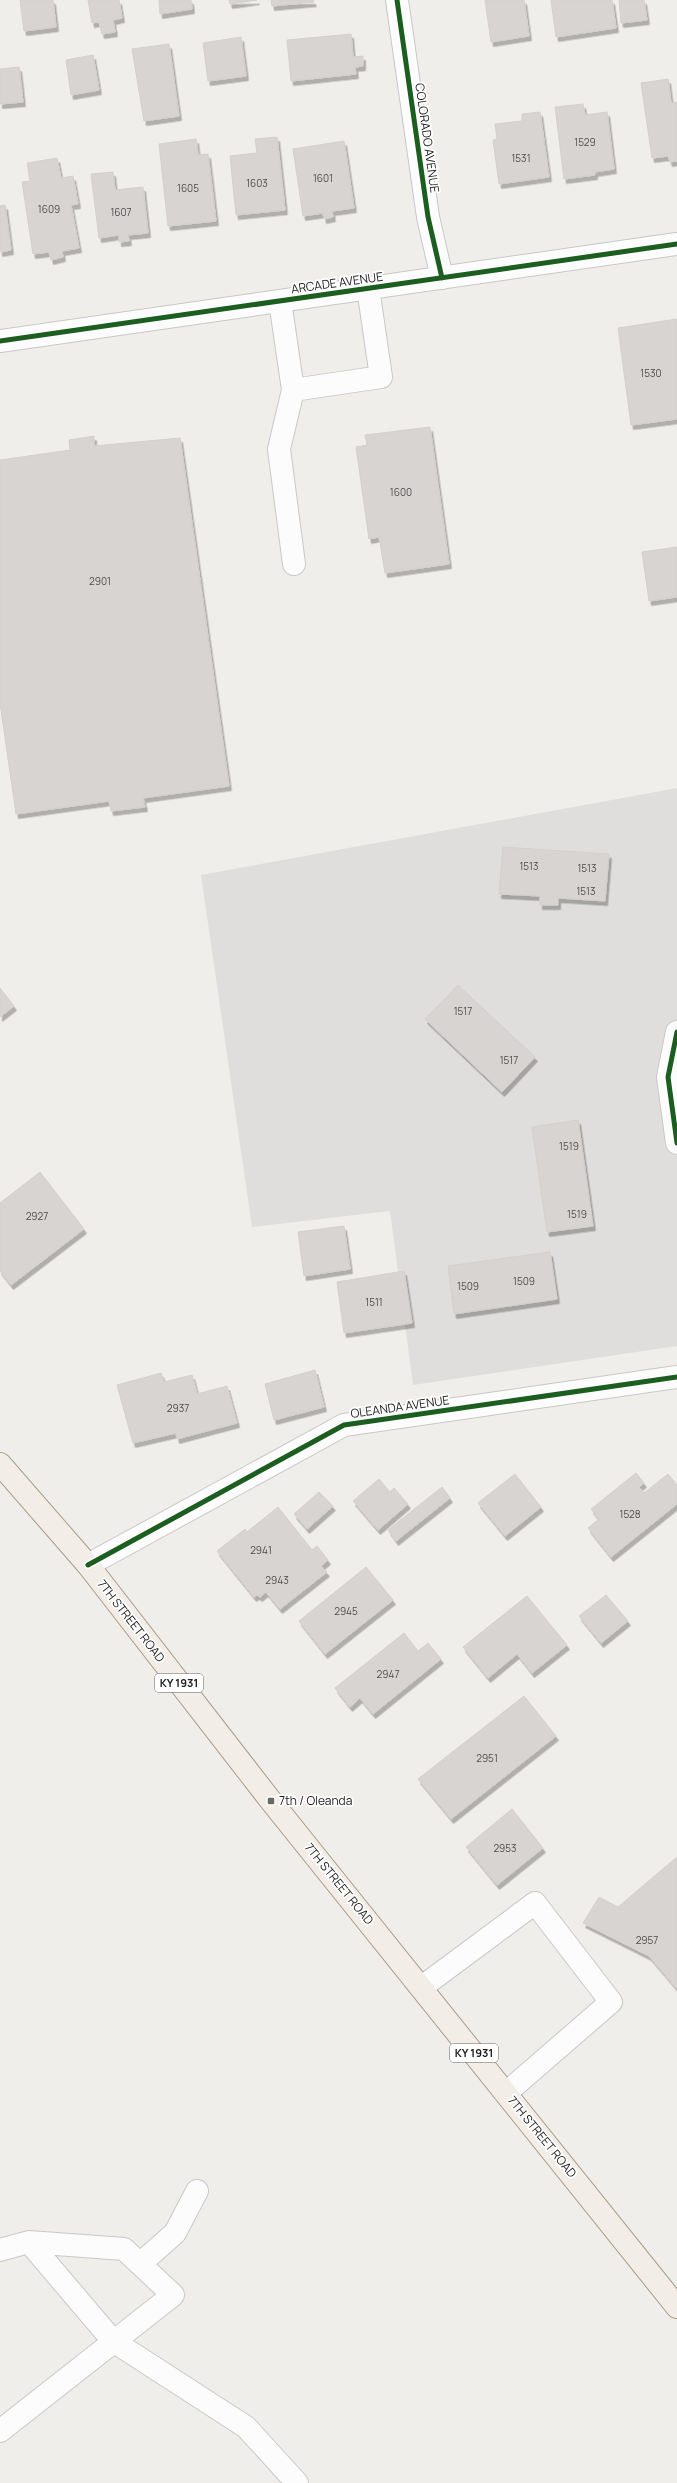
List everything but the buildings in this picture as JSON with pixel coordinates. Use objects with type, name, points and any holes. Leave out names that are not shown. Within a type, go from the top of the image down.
[{"type":"main road","name":"7TH STREET ROAD","points":[[0,1464],[88,1565],[271,1800],[677,2307]]},
{"type":"street","name":"COLORADO AVENUE","points":[[397,0],[428,217],[442,278]]},
{"type":"street","name":"ARCADE AVENUE","points":[[0,341],[677,244]]},
{"type":"street","points":[[293,390],[381,377],[368,288]]},
{"type":"street","points":[[280,301],[293,390],[279,449],[294,564]]},
{"type":"street","points":[[677,1032],[668,1077],[677,1143]]},
{"type":"street","name":"OLEANDA AVENUE","points":[[88,1565],[344,1425],[677,1377]]},
{"type":"street","points":[[422,1987],[535,1903],[611,2002],[506,2093]]},
{"type":"street","points":[[140,2264],[175,2234],[197,2191]]},
{"type":"street","points":[[29,2242],[113,2341],[246,2427],[297,2483]]},
{"type":"street","points":[[0,2250],[29,2242],[124,2249],[173,2295],[0,2431]]},
{"type":"shaded area","points":[[677,788],[677,1346],[413,1385],[390,1211],[252,1227],[201,875]]},
{"type":"cycle path","points":[[397,0],[428,217],[442,278]]},
{"type":"cycle path","points":[[0,341],[677,244]]},
{"type":"cycle path","points":[[677,1032],[668,1077],[677,1143]]},
{"type":"cycle path","points":[[88,1565],[344,1425],[677,1377]]},
{"type":"place","name":"7th / Oleanda","points":[[271,1801]]}]
